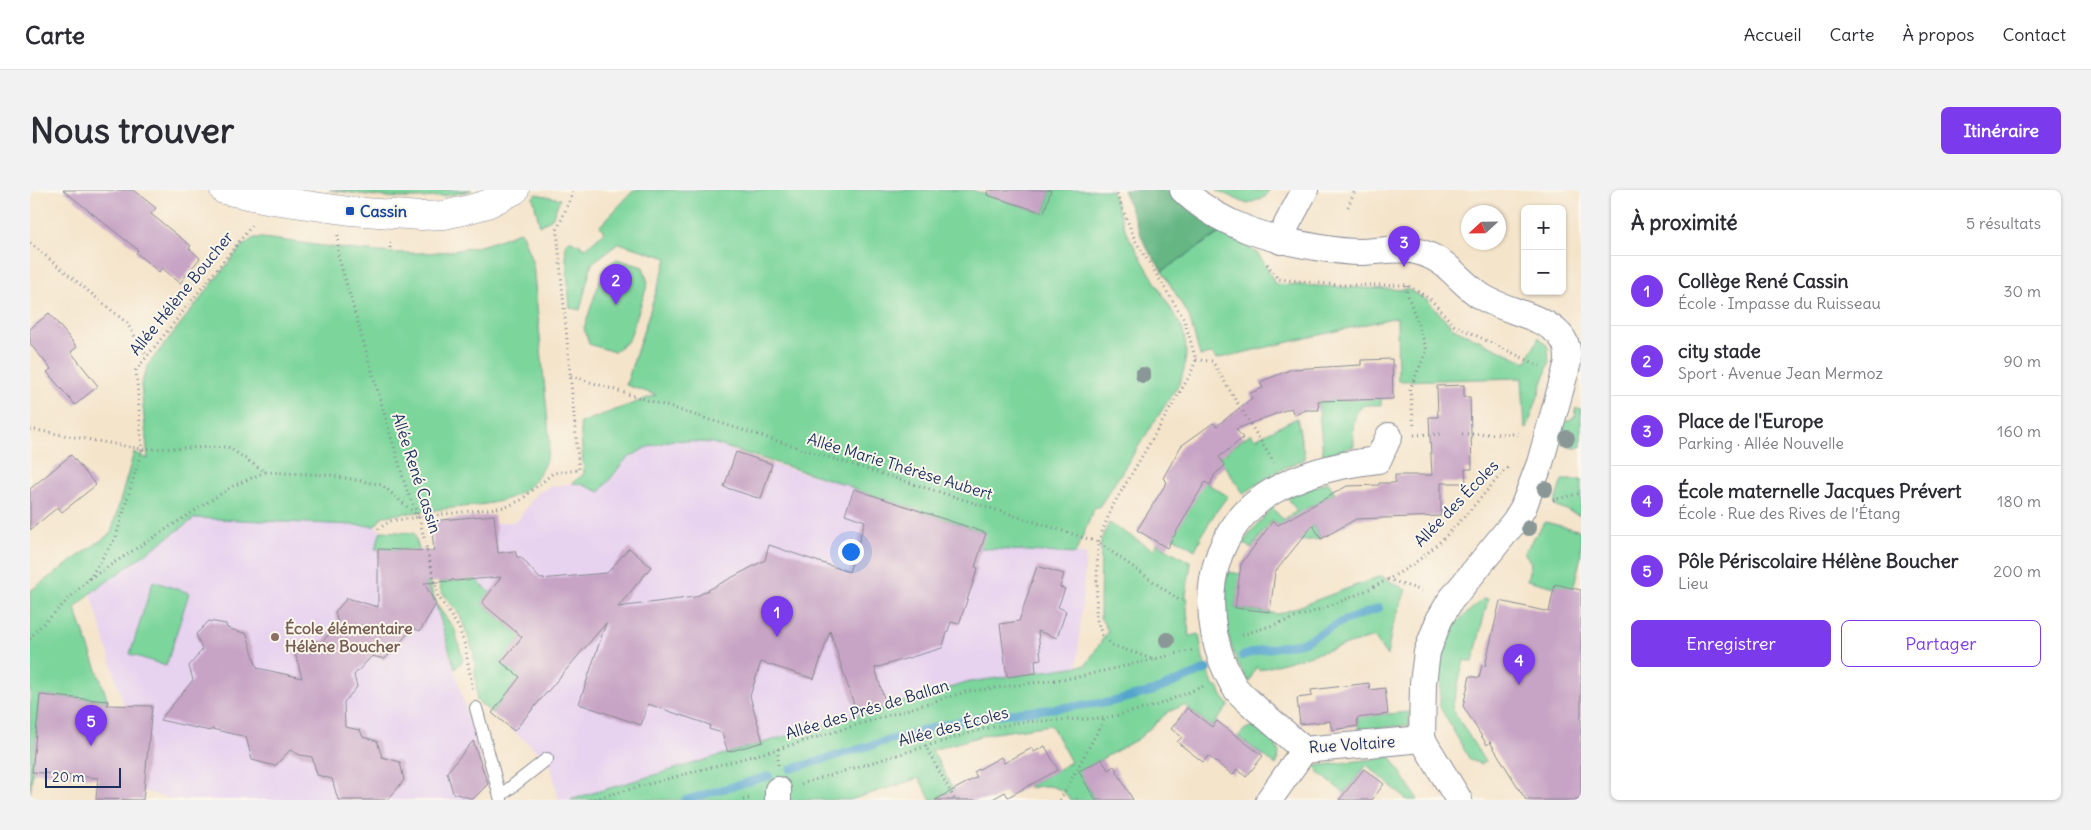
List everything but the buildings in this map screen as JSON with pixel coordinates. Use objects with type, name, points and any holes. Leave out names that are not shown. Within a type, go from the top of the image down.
[{"type":"street","points":[[224,190],[272,200],[350,211],[421,216],[444,215],[466,210],[487,204],[515,190]]},
{"type":"street","points":[[1183,190],[1204,209],[1267,244],[1345,252],[1407,250],[1435,258],[1450,267],[1472,290],[1486,299],[1551,327],[1564,340],[1567,348],[1568,362],[1540,463],[1523,508],[1515,521],[1450,601],[1433,634],[1424,668],[1422,739],[1459,800]]},
{"type":"street","points":[[1267,244],[1291,216],[1305,190]]},
{"type":"street","name":"Rue Voltaire","points":[[1389,436],[1378,460],[1331,467],[1287,483],[1262,498],[1249,509],[1229,534],[1217,560],[1210,590],[1212,631],[1229,676],[1238,692],[1304,750],[1422,739]]},
{"type":"street","points":[[1269,800],[1304,750]]},
{"type":"lane","points":[[476,708],[501,798],[547,758]]},
{"type":"path","points":[[378,529],[390,521],[506,507],[521,500],[553,473],[579,470],[558,230],[574,190]]},
{"type":"path","points":[[1115,190],[1135,240],[1184,319],[1196,360],[1190,375],[1112,507],[1098,542],[1096,617],[1102,635],[1112,645],[1156,660]]},
{"type":"path","points":[[1348,207],[1355,190]]},
{"type":"path","name":"Allée Hélène Boucher","points":[[89,579],[116,536],[142,449],[136,370],[146,355],[272,200]]},
{"type":"path","name":"Allée René Cassin","points":[[338,242],[338,256],[407,491],[419,517],[438,596],[460,628],[476,708]]},
{"type":"path","points":[[30,243],[127,322],[146,355]]},
{"type":"path","points":[[1267,244],[1278,279],[1339,285],[1407,285],[1430,299],[1454,325],[1542,367]]},
{"type":"path","points":[[1407,285],[1407,294],[1428,350],[1410,389],[1415,435]]},
{"type":"path","points":[[1196,360],[1212,361],[1287,483]]},
{"type":"path","name":"Allée Marie Thérèse Aubert","points":[[571,376],[1098,542],[1180,600],[1210,605]]},
{"type":"path","points":[[30,429],[142,449],[228,447],[265,472],[330,475],[382,485],[419,517]]},
{"type":"path","points":[[1462,434],[1530,434]]},
{"type":"path","name":"Allée des Écoles","points":[[1216,643],[1321,609],[1354,595],[1413,564],[1436,545],[1512,463]]},
{"type":"path","name":"Allée Hélène Boucher","points":[[30,640],[35,632],[89,579],[233,486],[265,472]]},
{"type":"path","name":"Allée des Prés de Ballan","points":[[590,800],[778,749],[965,692],[1078,677],[1156,660],[1216,643]]},
{"type":"path","name":"Allée des Écoles","points":[[743,800],[778,795],[925,745],[983,729],[1022,722],[1106,718],[1155,706],[1229,676]]},
{"type":"path","points":[[1060,800],[1106,718]]},
{"type":"path","points":[[925,745],[955,800]]},
{"type":"shaded area","points":[[672,440],[712,443],[736,452],[724,487],[761,499],[772,464],[847,485],[986,533],[979,548],[1086,554],[1077,668],[970,682],[569,800],[559,800],[550,762],[483,705],[471,606],[440,582],[436,582],[431,521],[494,515],[495,523],[518,520],[537,493],[551,487],[572,483],[581,484],[600,492],[625,460],[645,448]]},
{"type":"shaded area","name":"École élémentaire Hélène Boucher","points":[[195,518],[375,526],[381,531],[414,533],[488,784],[472,800],[173,800],[144,791],[150,721],[124,706],[91,593]]},
{"type":"green space","points":[[330,190],[472,190],[435,197],[401,198]]},
{"type":"green space","points":[[634,190],[972,190],[1044,213],[1051,190],[1111,190],[1127,234],[1182,328],[1186,356],[1182,378],[1099,507],[1095,507],[1075,554],[979,548],[986,533],[847,485],[712,443],[672,440],[645,448],[625,460],[600,492],[581,484],[572,483],[584,474],[580,423],[656,395],[626,385],[667,258],[619,243],[592,263],[580,310],[570,308],[565,245],[569,240],[586,248],[604,232],[600,226]]},
{"type":"green space","points":[[1123,190],[1167,190],[1173,197],[1221,232],[1162,271],[1145,245]]},
{"type":"green space","points":[[1216,190],[1269,190],[1265,197],[1247,204]]},
{"type":"green space","points":[[536,194],[560,199],[552,218],[540,226],[533,197]]},
{"type":"green space","points":[[521,231],[533,264],[550,444],[545,463],[537,477],[527,488],[515,496],[501,501],[383,516],[375,526],[195,518],[91,593],[75,608],[108,701],[40,695],[30,797],[30,591],[111,533],[134,452],[148,459],[141,385],[148,365],[241,247],[254,238],[263,238],[366,251],[392,253],[444,252],[483,245]]},
{"type":"green space","points":[[1221,232],[1256,252],[1265,264],[1275,284],[1409,290],[1428,301],[1453,328],[1526,362],[1539,337],[1548,347],[1549,363],[1527,429],[1525,428],[1522,378],[1398,381],[1397,317],[1216,359],[1212,354],[1200,356],[1189,316],[1162,271]]},
{"type":"green space","points":[[617,259],[643,267],[648,283],[629,340],[614,352],[589,344],[584,328],[604,268]]},
{"type":"green space","points":[[1381,393],[1381,405],[1364,405],[1357,414],[1354,424],[1354,446],[1323,455],[1318,401],[1349,400]]},
{"type":"green space","points":[[1576,408],[1581,409],[1581,447],[1572,448],[1559,439],[1559,425],[1575,417]]},
{"type":"green space","points":[[1297,418],[1305,459],[1273,474],[1244,494],[1219,458],[1251,433],[1255,439]]},
{"type":"green space","points":[[1201,480],[1228,496],[1210,522],[1195,550],[1173,537]]},
{"type":"green space","points":[[1562,480],[1581,480],[1581,516],[1554,505]]},
{"type":"green space","points":[[1328,482],[1335,493],[1304,510],[1321,539],[1300,541],[1272,520],[1251,549],[1243,542],[1272,507],[1283,520],[1297,511],[1287,497]]},
{"type":"green space","points":[[1545,522],[1581,531],[1581,556],[1573,589],[1527,580],[1531,563],[1524,552]]},
{"type":"green space","points":[[1109,523],[1154,550],[1157,543],[1191,563],[1186,595],[1189,636],[1199,634],[1203,659],[1214,687],[1218,687],[1229,705],[1212,727],[1184,705],[1168,712],[1138,739],[1080,771],[1094,799],[1071,800],[1062,791],[1053,787],[1030,788],[1028,786],[1071,762],[1051,725],[988,734],[932,750],[959,800],[931,800],[919,778],[850,800],[569,800],[970,682],[1086,665],[1108,631],[1100,617],[1101,540]]},
{"type":"green space","points":[[381,531],[414,533],[436,604],[455,630],[463,661],[455,669],[436,605],[407,550],[375,549]]},
{"type":"green space","points":[[1228,572],[1241,574],[1235,608],[1279,614],[1381,576],[1406,590],[1392,628],[1387,656],[1374,637],[1259,670],[1256,667],[1249,682],[1235,658],[1227,629],[1225,600]]},
{"type":"green space","points":[[469,574],[490,592],[482,603],[522,637],[502,662],[520,677],[492,713],[477,701],[474,653],[460,615],[441,591],[439,582],[466,580]]},
{"type":"green space","points":[[153,581],[189,593],[166,666],[130,654]]},
{"type":"green space","points":[[1483,599],[1488,599],[1473,662],[1464,660],[1452,708],[1485,762],[1481,764],[1470,760],[1440,707],[1441,665],[1446,643],[1457,622]]},
{"type":"green space","points":[[1409,712],[1410,725],[1359,730],[1357,717]]},
{"type":"green space","points":[[1254,725],[1269,737],[1277,747],[1279,752],[1276,765],[1238,737],[1244,730]]},
{"type":"green space","points":[[1391,757],[1418,800],[1407,800],[1367,765],[1344,793],[1319,773],[1315,766]]},
{"type":"waterway","points":[[1242,656],[1260,650],[1302,643],[1341,622],[1379,608]]},
{"type":"waterway","points":[[791,769],[937,726],[987,716],[1111,702],[1154,691],[1207,669]]},
{"type":"waterway","points":[[685,800],[769,776]]},
{"type":"place","name":"Cassin","points":[[350,211]]},
{"type":"place","name":"Place de l'Europe","points":[[1404,267]]},
{"type":"place","name":"city stade","points":[[616,305]]},
{"type":"place","name":"École élémentaire Hélène Boucher","points":[[275,637]]},
{"type":"place","name":"Collège René Cassin","points":[[777,637]]},
{"type":"place","name":"École maternelle Jacques Prévert","points":[[1519,685]]},
{"type":"place","name":"Pôle Périscolaire Hélène Boucher","points":[[91,746]]}]
